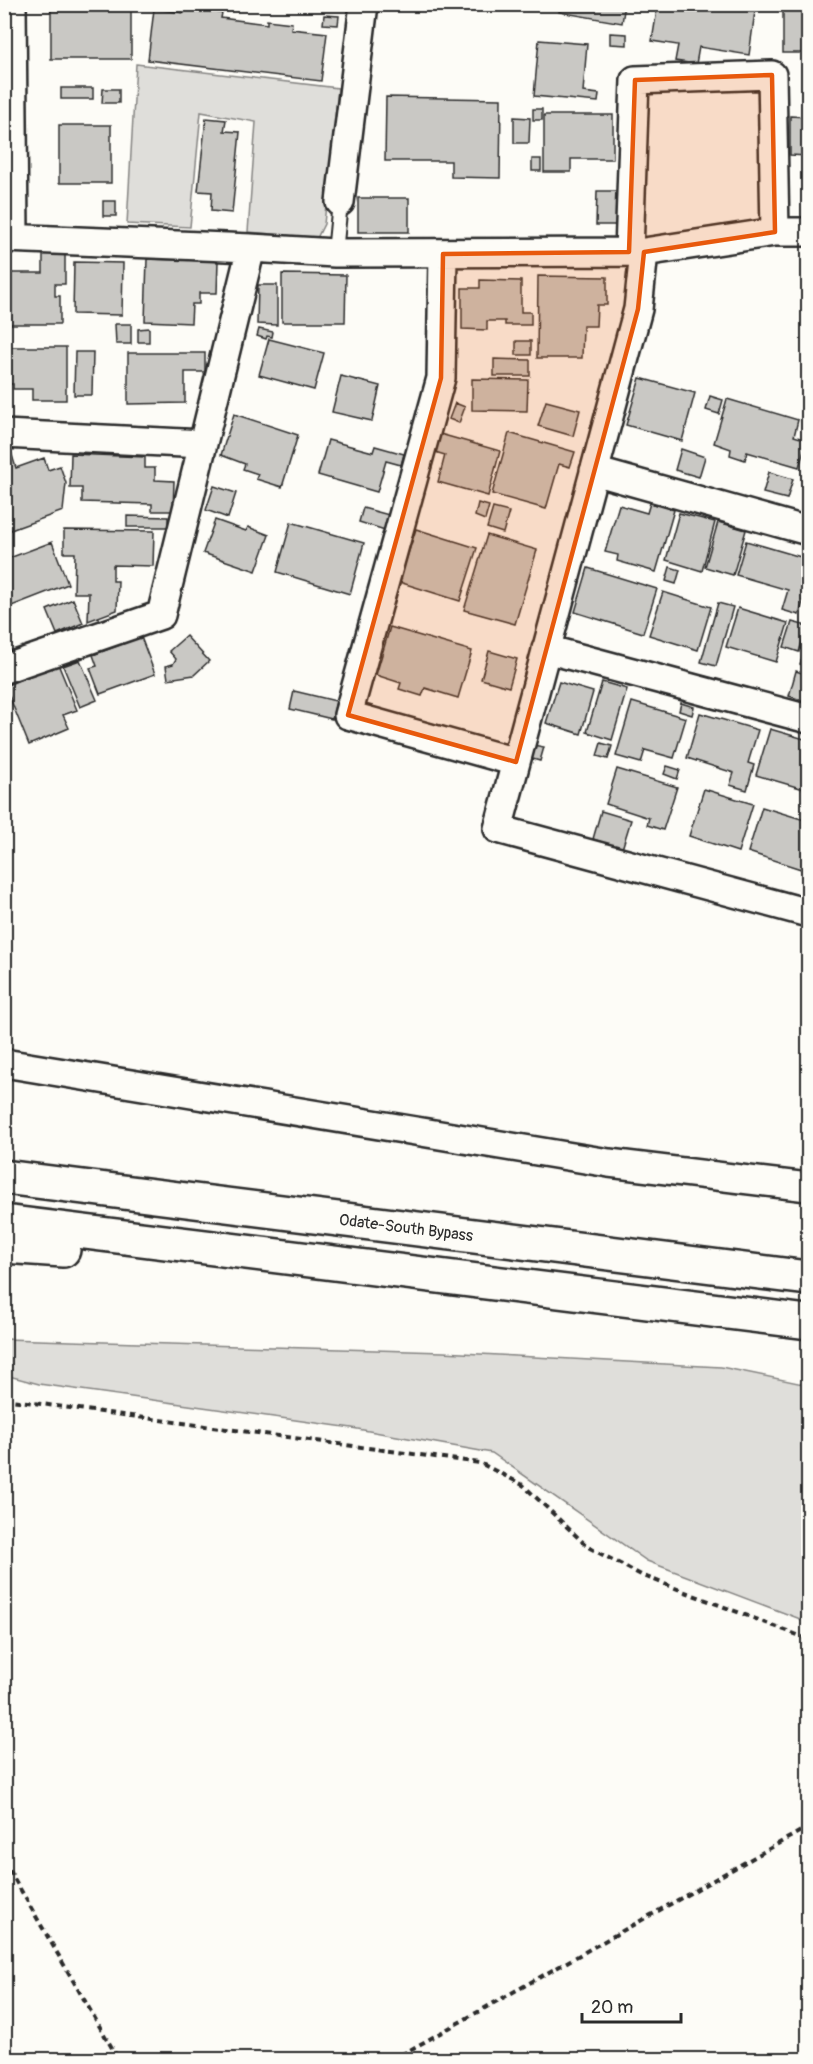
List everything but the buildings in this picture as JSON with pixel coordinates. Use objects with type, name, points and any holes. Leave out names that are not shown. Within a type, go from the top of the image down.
[{"type":"highway","points":[[4,1162],[277,1203],[410,1228]]},
{"type":"highway","name":"Odate-South Bypass","points":[[4,1177],[808,1278]]},
{"type":"highway","points":[[4,1222],[808,1322]]},
{"type":"highway","points":[[4,1246],[403,1271]]},
{"type":"street","points":[[12,4],[9,237],[334,253],[443,254],[637,252],[775,232],[808,232]]},
{"type":"street","points":[[340,202],[364,4]]},
{"type":"street","points":[[775,232],[772,75],[635,80],[638,309],[498,829],[808,913]]},
{"type":"street","points":[[4,669],[160,615],[251,248]]},
{"type":"street","points":[[443,254],[441,378],[348,716],[516,762]]},
{"type":"street","points":[[4,434],[203,444]]},
{"type":"street","points":[[594,471],[808,531]]},
{"type":"street","points":[[546,649],[808,719]]},
{"type":"street","points":[[4,1063],[609,1163],[808,1186]]},
{"type":"lane","points":[[334,253],[340,202]]},
{"type":"path","points":[[6,1401],[480,1463],[523,1485],[588,1547],[598,1553],[640,1575],[808,1639]]},
{"type":"path","points":[[392,2060],[808,1827]]},
{"type":"path","points":[[4,1861],[119,2060]]},
{"type":"highlighted area","points":[[772,75],[775,232],[644,252],[638,309],[516,762],[348,715],[441,378],[443,254],[629,252],[635,80]]},
{"type":"shaded area","points":[[136,64],[338,88],[324,224],[317,238],[248,232],[256,122],[201,112],[190,227],[127,224]]},
{"type":"shaded area","points":[[4,1339],[443,1352],[721,1367],[808,1385],[808,1622],[647,1561],[492,1453],[352,1428],[39,1384],[5,1375]]}]
